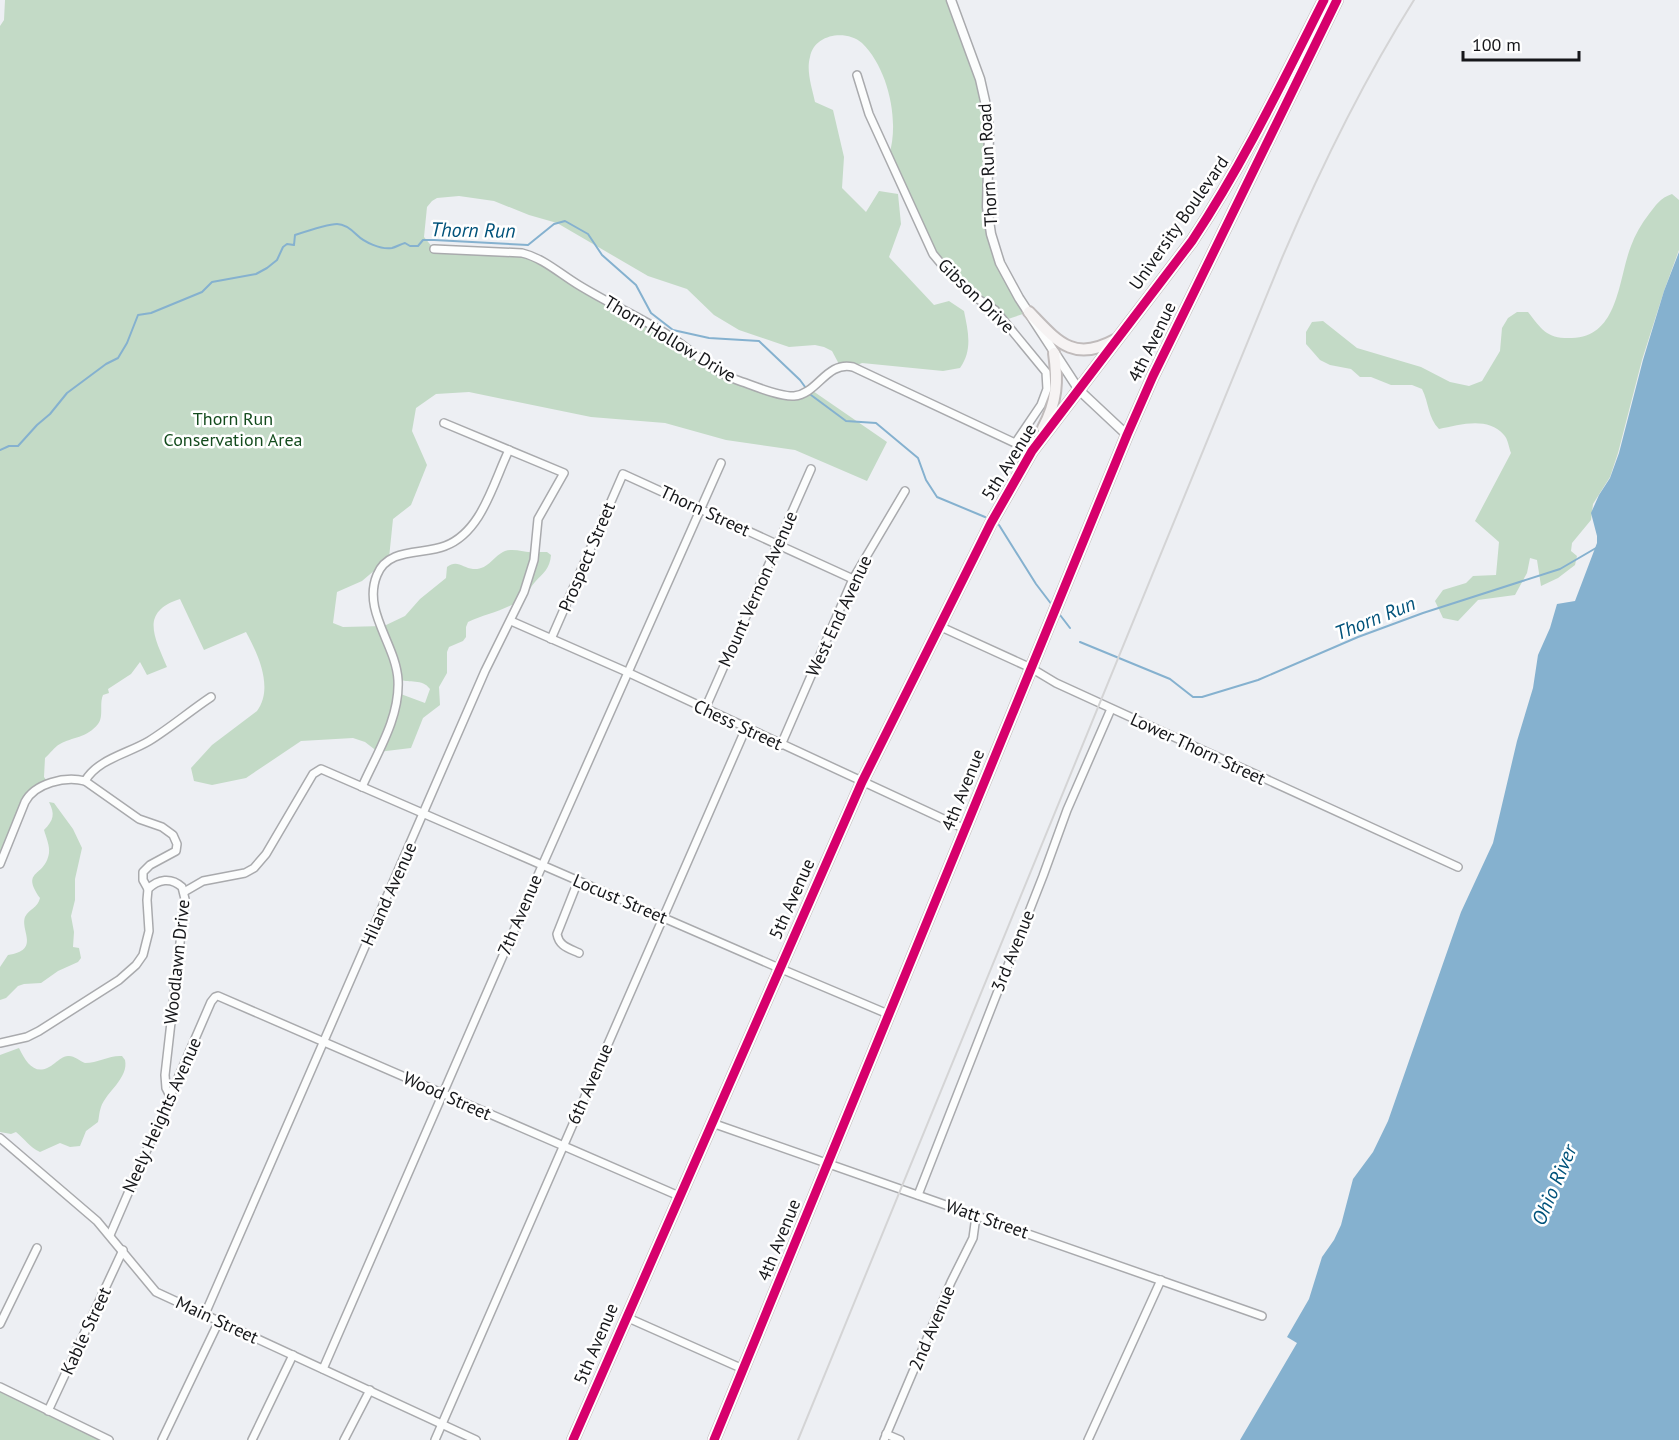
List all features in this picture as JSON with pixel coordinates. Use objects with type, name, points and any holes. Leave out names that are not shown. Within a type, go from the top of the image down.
[{"type":"main road","name":"University Boulevard","points":[[1078,390],[1191,242],[1240,166],[1324,0]]},
{"type":"main road","name":"University Boulevard","points":[[1259,161],[1337,0]]},
{"type":"main road","name":"4th Avenue","points":[[714,1440],[1126,435],[1259,161]]},
{"type":"main road","points":[[1240,166],[1254,172]]},
{"type":"main road","points":[[1029,312],[1059,342],[1074,349],[1098,348],[1118,338]]},
{"type":"main road","points":[[1032,451],[1054,405],[1057,384],[1054,353]]},
{"type":"main road","name":"5th Avenue","points":[[573,1440],[862,782],[994,517],[1032,451],[1078,390]]},
{"type":"street","name":"Thorn Run Road","points":[[951,0],[980,78],[987,110],[989,133],[987,200],[991,234],[1005,274],[1078,390],[1126,435]]},
{"type":"street","name":"Gibson Drive","points":[[857,75],[869,114],[933,254],[948,272],[978,299],[995,310],[1046,372],[1047,389],[1041,405],[1016,442]]},
{"type":"street","name":"Thorn Hollow Drive","points":[[434,249],[532,255],[664,333],[699,360],[724,375],[793,396],[807,391],[834,368],[853,367],[1032,451]]},
{"type":"street","points":[[362,787],[391,722],[398,693],[394,657],[376,615],[374,604],[373,591],[378,571],[390,559],[446,546],[468,532],[478,518],[509,450],[444,423]]},
{"type":"street","name":"Hiland Avenue","points":[[205,1314],[485,671],[524,592],[534,560],[538,519],[564,473],[509,450]]},
{"type":"street","name":"7th Avenue","points":[[323,1369],[699,508],[721,463]]},
{"type":"street","name":"Mount Vernon Avenue","points":[[705,709],[811,468]]},
{"type":"street","name":"Thorn Street","points":[[623,474],[853,579]]},
{"type":"street","name":"Prospect Street","points":[[551,639],[623,474]]},
{"type":"street","name":"West End Avenue","points":[[781,745],[853,579],[905,491]]},
{"type":"street","name":"Chess Street","points":[[511,621],[627,672],[965,829]]},
{"type":"street","name":"Lower Thorn Street","points":[[939,626],[1031,668],[1056,683],[1458,867]]},
{"type":"street","points":[[85,781],[89,774],[99,766],[147,742],[211,697]]},
{"type":"street","name":"3rd Avenue","points":[[918,1195],[1067,810],[1112,709]]},
{"type":"street","name":"6th Avenue","points":[[435,1440],[746,728]]},
{"type":"street","name":"Locust Street","points":[[184,892],[203,881],[245,873],[254,868],[266,854],[313,774],[324,770],[779,969],[888,1014]]},
{"type":"street","points":[[0,864],[28,796],[41,787],[59,782],[85,781],[139,819],[168,830],[176,840],[177,848],[174,854],[150,865],[143,872],[143,880],[148,889]]},
{"type":"street","name":"Woodlawn Drive","points":[[0,1043],[21,1039],[39,1031],[119,980],[136,965],[145,949],[149,932],[148,889],[155,883],[166,880],[177,883],[184,892],[165,1075],[166,1088],[170,1096]]},
{"type":"street","points":[[578,881],[557,934],[560,943],[579,953]]},
{"type":"street","name":"Wood Street","points":[[215,997],[222,997],[679,1196]]},
{"type":"street","name":"Neely Heights Avenue","points":[[110,1235],[212,999],[215,997]]},
{"type":"street","name":"Watt Street","points":[[712,1123],[1262,1316]]},
{"type":"street","name":"Main Street","points":[[0,1138],[61,1189],[110,1235],[156,1292],[476,1440]]},
{"type":"street","name":"2nd Avenue","points":[[885,1437],[951,1282],[974,1238],[976,1216]]},
{"type":"street","points":[[0,1324],[37,1248]]},
{"type":"street","name":"Kable Street","points":[[48,1411],[123,1250]]},
{"type":"street","points":[[1088,1440],[1161,1280]]},
{"type":"street","points":[[626,1317],[743,1370]]},
{"type":"street","points":[[162,1440],[219,1321]]},
{"type":"street","points":[[252,1440],[293,1355]]},
{"type":"street","points":[[0,1387],[109,1440]]},
{"type":"street","points":[[344,1440],[370,1390]]},
{"type":"street","points":[[885,1437],[900,1440]]},
{"type":"green space","name":"Thorn Run Conservation Area","points":[[5,0],[951,0],[987,110],[986,192],[995,248],[1029,312],[1005,320],[940,264],[889,155],[893,127],[885,80],[879,66],[862,43],[848,36],[831,36],[818,43],[810,57],[809,68],[815,102],[833,110],[844,157],[842,188],[866,212],[879,191],[898,194],[901,224],[889,257],[934,305],[949,301],[964,311],[968,347],[960,368],[943,371],[862,363],[853,367],[840,366],[832,351],[824,347],[815,345],[789,347],[739,330],[714,315],[687,289],[648,276],[557,223],[494,201],[459,196],[437,198],[427,207],[424,237],[434,249],[522,253],[664,332],[713,369],[786,395],[810,389],[887,442],[867,481],[795,450],[726,440],[665,423],[591,417],[469,392],[436,394],[416,408],[412,431],[427,465],[411,505],[393,519],[389,558],[362,581],[337,592],[333,623],[343,627],[384,626],[405,616],[420,599],[446,578],[447,567],[454,564],[478,569],[509,550],[547,552],[551,555],[548,567],[527,594],[506,608],[468,622],[466,637],[463,641],[449,647],[447,673],[439,687],[440,705],[423,718],[411,748],[378,752],[365,742],[353,738],[301,741],[246,778],[212,785],[194,781],[191,768],[212,745],[257,711],[262,702],[264,682],[259,661],[246,632],[204,650],[180,599],[167,604],[159,611],[155,619],[155,636],[167,667],[147,675],[140,662],[131,674],[108,689],[109,693],[103,695],[101,717],[94,729],[58,745],[45,758],[44,777],[49,784],[28,796],[5,852],[0,851],[0,26],[4,20]],"holes":[[[398,679],[420,682],[427,686],[430,689],[425,703],[398,693]]]},
{"type":"green space","points":[[1672,194],[1679,200],[1679,250],[1642,360],[1610,477],[1593,504],[1591,520],[1572,543],[1571,551],[1577,556],[1575,565],[1558,578],[1541,586],[1537,560],[1530,558],[1527,573],[1515,595],[1478,600],[1458,621],[1443,618],[1435,601],[1443,590],[1466,583],[1473,576],[1496,575],[1499,542],[1475,521],[1511,453],[1506,439],[1490,425],[1473,423],[1439,429],[1435,425],[1422,389],[1412,385],[1391,385],[1371,377],[1360,377],[1351,369],[1330,365],[1320,360],[1306,344],[1306,332],[1312,322],[1323,321],[1357,348],[1421,367],[1450,382],[1469,386],[1482,381],[1500,351],[1502,328],[1508,318],[1517,312],[1528,312],[1541,328],[1557,337],[1572,338],[1587,335],[1599,328],[1608,317],[1614,304],[1638,230],[1659,202]]},
{"type":"green space","points":[[49,802],[54,803],[73,829],[82,848],[75,879],[75,900],[71,916],[74,932],[73,947],[79,948],[81,958],[78,962],[58,971],[41,983],[18,986],[6,998],[0,1000],[0,967],[8,955],[18,953],[27,944],[25,917],[40,898],[32,882],[47,861],[49,853],[44,830],[52,817]]},
{"type":"green space","points":[[19,1048],[25,1060],[33,1068],[38,1069],[49,1067],[66,1056],[72,1056],[85,1063],[117,1056],[122,1056],[125,1060],[124,1073],[104,1101],[98,1122],[86,1131],[80,1146],[70,1147],[60,1143],[40,1152],[16,1132],[11,1134],[0,1132],[0,1055]]},
{"type":"green space","points":[[0,1389],[105,1440],[0,1440]]},
{"type":"water","name":"Ohio River","points":[[1679,252],[1679,1440],[1240,1440],[1297,1343],[1287,1337],[1309,1299],[1322,1257],[1341,1225],[1353,1179],[1373,1152],[1388,1121],[1461,912],[1493,843],[1517,741],[1533,688],[1538,655],[1550,628],[1557,604],[1575,601],[1597,543],[1591,513],[1610,478],[1619,453],[1643,360],[1664,291]]},
{"type":"waterway","name":"Thorn Run","points":[[0,450],[9,446],[18,446],[67,393],[106,364],[118,358],[127,343],[138,315],[151,313],[202,292],[212,282],[256,274],[277,260],[283,247],[287,244],[294,245],[295,235],[337,224],[348,228],[368,243],[383,248],[392,248],[405,243],[418,246],[423,240],[528,245],[554,224],[565,221],[588,234],[602,255],[636,285],[651,313],[673,330],[709,338],[759,341],[800,380],[811,395],[846,421],[876,423],[918,458],[926,480],[937,497],[985,517]]},
{"type":"waterway","name":"Thorn Run","points":[[999,525],[1052,605]]},
{"type":"waterway","name":"Thorn Run","points":[[1080,642],[1170,679],[1193,697],[1202,697],[1258,680],[1358,637],[1423,613],[1560,569],[1596,548]]},
{"type":"waterway","name":"Thorn Run","points":[[1057,611],[1070,628]]},
{"type":"railway","points":[[798,1440],[1282,258],[1343,126],[1414,0]]},
{"type":"cycle path","points":[[573,1440],[862,782],[991,523],[1032,451],[1192,241],[1211,212],[1261,123],[1324,0]]},
{"type":"cycle path","points":[[714,1440],[1127,435],[1153,376],[1337,0]]}]
